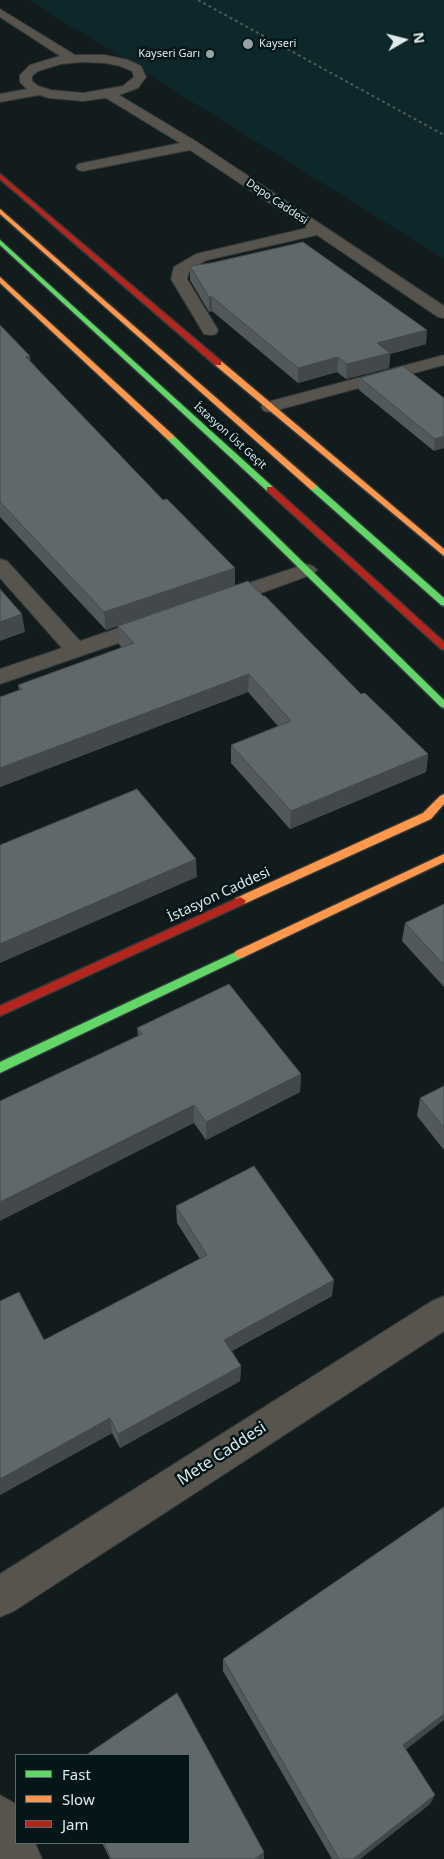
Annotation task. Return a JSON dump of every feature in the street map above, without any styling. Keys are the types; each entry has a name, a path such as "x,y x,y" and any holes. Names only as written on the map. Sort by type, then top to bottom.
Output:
{"main road":[{"path":"0,176 270,407 444,552"},
{"name":"İstasyon Üst Geçit","path":"0,211 444,603"},
{"name":"İstasyon Üst Geçit","path":"0,242 444,647"},
{"path":"0,279 171,438 444,705"},
{"path":"417,530 444,548"},
{"name":"İstasyon Caddesi","path":"0,1011 427,816 444,798"},
{"path":"0,1068 444,858"}],"street":[{"path":"0,12 71,58"},
{"path":"0,98 40,91 71,96 108,94 134,85 140,77 137,69 124,63 105,59 71,58 50,62 34,68 26,75 26,82"},
{"path":"0,88 26,82 40,91"},
{"name":"Depo Caddesi","path":"108,94 192,145 444,313"},
{"path":"82,168 192,145"},
{"path":"210,330 179,279 179,274 184,266 202,257 318,230"},
{"path":"270,407 444,360"},
{"path":"0,565 77,651"},
{"path":"0,678 306,570"},
{"name":"Mete Caddesi","path":"0,1597 444,1312"},
{"path":"0,1816 20,1859"}],"shaded area":[{"path":"29,0 444,0 444,259"}],"building":[{"path":"303,242 427,330 377,343 390,353 347,364 338,357 298,368 212,297 209,297 190,266"},
{"path":"0,325 30,356 26,357 163,500 167,499 235,568 104,612 0,502"},
{"path":"403,366 444,398 444,436 435,439 360,378"},
{"path":"248,581 361,694 365,693 428,754 291,811 231,745 291,721 249,674 0,768 0,697 22,689 18,685 134,643 118,626"},
{"path":"0,589 22,614 0,622"},
{"path":"137,789 196,859 0,944 0,845"},
{"path":"444,904 444,965 405,923"},
{"path":"229,984 301,1074 206,1122 194,1105 0,1202 0,1101 142,1034 137,1028"},
{"path":"444,1086 444,1128 420,1098"},
{"path":"254,1166 334,1280 224,1340 241,1366 118,1434 110,1418 0,1479 0,1301 19,1292 44,1340 207,1255 176,1206"},
{"path":"444,1507 444,1714 403,1745 435,1795 353,1859 339,1859 223,1659"},
{"path":"177,1693 264,1852 255,1859 111,1859 104,1844 190,1844 190,1754 87,1754"}],"railway":[{"path":"198,0 444,135"}],"traffic: fast":[{"path":"0,242 270,489"},
{"path":"170,437 444,705"},
{"path":"313,487 444,603"},
{"path":"0,1068 240,954"}],"traffic: slow":[{"path":"0,211 313,487"},
{"path":"0,279 170,437"},
{"path":"218,363 444,553"},
{"path":"240,901 427,816 444,798"},
{"path":"240,954 444,858"}],"traffic: jam":[{"path":"0,176 218,363"},
{"path":"270,489 444,647"},
{"path":"0,1011 240,901"}],"place":[{"name":"Kayseri","path":"248,44"},
{"name":"Kayseri Garı","path":"210,54"}]}
